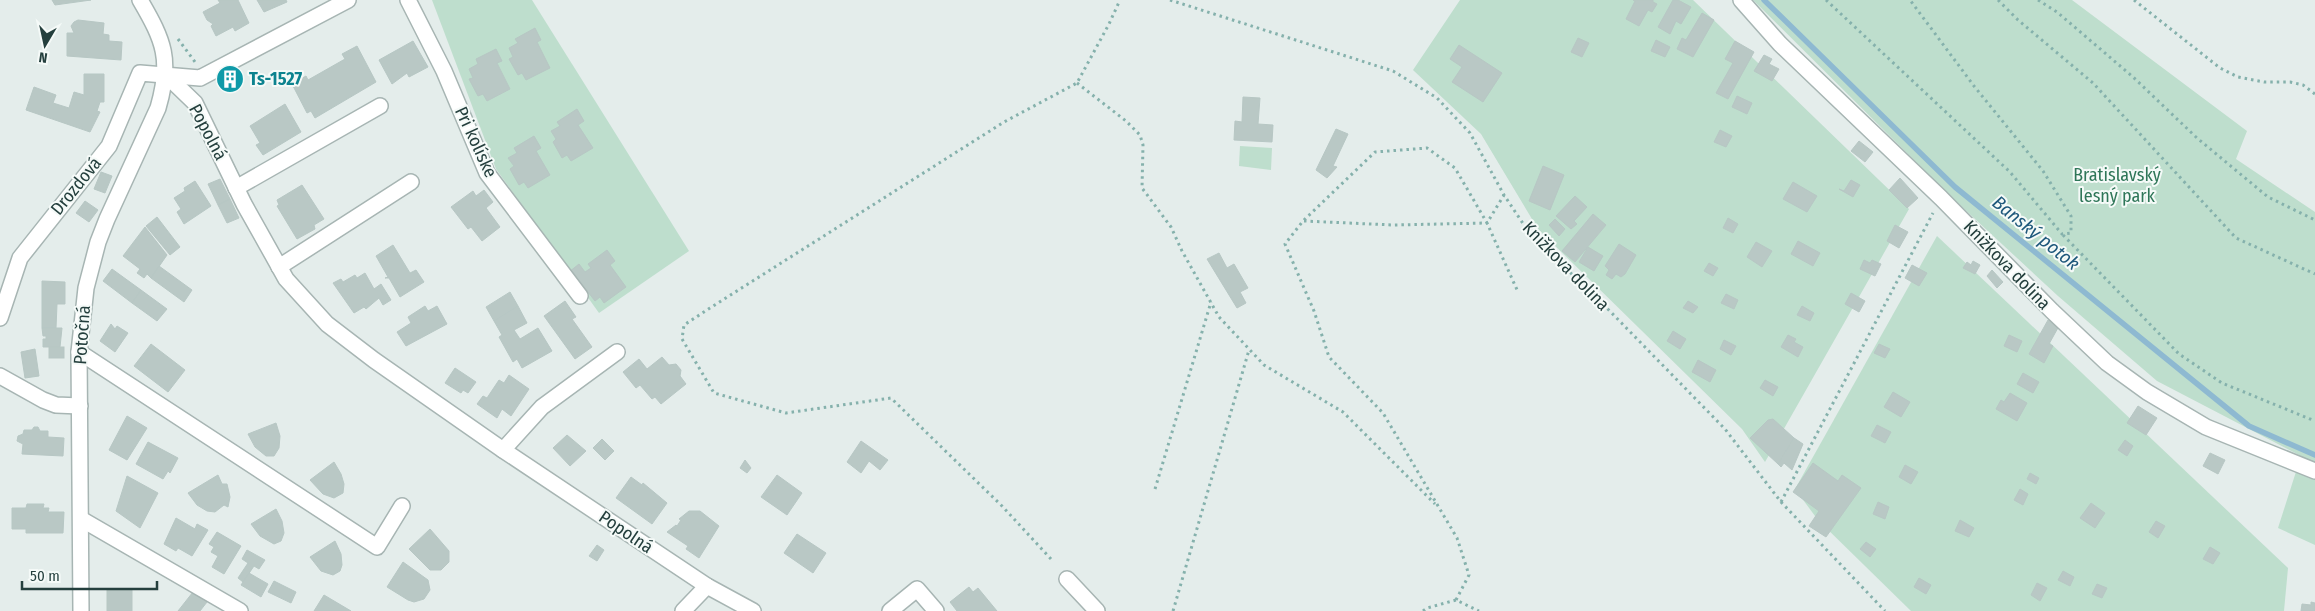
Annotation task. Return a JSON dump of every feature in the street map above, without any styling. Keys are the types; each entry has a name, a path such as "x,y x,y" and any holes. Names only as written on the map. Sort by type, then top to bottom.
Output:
{"street":[{"path":"140,0 163,44 165,74 200,78 339,2"},
{"name":"Pri kolíske","path":"408,0 444,72 487,173 580,296"},
{"name":"Knižkova dolina","path":"1740,0 1780,44 1941,198 2078,337 2140,388 2214,430 2315,471"},
{"name":"Drozdová","path":"0,318 20,258 108,146 140,73 165,74"},
{"name":"Popolná","path":"165,74 196,103 236,188 279,266 298,293 327,324 374,360 503,450 707,586 752,611"},
{"name":"Potočná","path":"81,611 79,352 86,288 98,242 158,108 164,89 165,74"},
{"path":"236,188 380,106"},
{"path":"279,266 411,182"},
{"path":"79,352 377,547 402,506"},
{"path":"503,450 542,407 617,352"},
{"path":"0,376 43,400 56,405 80,406"},
{"path":"81,519 240,611"},
{"path":"1067,579 1096,611"},
{"path":"683,611 707,586"},
{"path":"890,611 916,589 936,611"}],"path":[{"path":"1051,559 1002,506 892,398 786,413 714,393 682,339 684,325 710,308 1004,122 1077,83 1110,24 1120,0"},
{"name":"Knižkova dolina","path":"1170,0 1393,71 1437,98 1470,133 1504,195 1530,234 1601,302 1725,429 1781,502 1885,611"},
{"path":"1826,0 2010,172 2062,234 2180,354 2222,383 2315,422"},
{"path":"1910,0 1974,86 2043,171 2070,216 2071,233 2062,234"},
{"path":"1998,0 2018,20 2094,83 2236,238 2315,274"},
{"path":"2038,0 2058,12 2133,77 2197,138 2268,197 2315,220"},
{"path":"2134,0 2220,68 2238,77 2264,82 2290,82 2303,85 2315,94"},
{"path":"174,32 184,48 195,60 200,78"},
{"path":"1077,83 1126,120 1140,135 1143,145 1142,188 1171,227 1182,251 1219,317 1264,365 1343,412 1439,508"},
{"path":"1456,600 1469,575 1457,538 1383,413 1329,356 1314,311 1285,244 1304,221 1375,152 1427,148 1455,168 1487,223 1518,292"},
{"path":"1487,223 1504,195"},
{"path":"1781,502 1941,198"},
{"path":"1304,221 1394,224 1487,223"},
{"path":"1155,489 1211,302"},
{"path":"1173,611 1249,349"},
{"path":"1423,611 1427,608 1456,600 1479,611"}],"green space":[{"path":"432,0 532,0 689,251 599,313 496,169"},
{"path":"1460,0 1693,0 1909,209 1765,462 1742,429 1538,229 1481,134 1413,70"},
{"name":"Bratislavský lesný park","path":"1753,0 2072,0 2247,131 2236,159 2315,212 2315,545 2278,528 2301,456 2157,381 2058,296 1948,194"},
{"path":"1240,146 1272,148 1271,170 1239,166"},
{"path":"1937,236 2288,568 2284,611 1911,611 1818,520 1795,489"}],"building":[{"path":"52,0 91,0 55,5"},
{"path":"218,0 238,0 249,23 235,31 233,27 216,36 211,26 213,24 207,20 203,12 220,3"},
{"path":"257,0 286,0 287,2 264,12"},
{"path":"1633,0 1653,0 1657,4 1652,12 1648,10 1639,26 1626,19 1635,1"},
{"path":"1673,0 1678,0 1691,7 1681,24 1676,21 1670,34 1658,27"},
{"path":"1702,13 1714,20 1693,57 1677,49 1682,38 1686,40"},
{"path":"78,20 104,23 103,34 109,35 109,41 122,42 121,60 67,56 67,33 74,33 71,26"},
{"path":"535,28 541,40 537,42 550,68 526,80 522,73 518,75 509,59 513,57 509,48 518,43 515,39"},
{"path":"1578,38 1589,43 1582,57 1571,52"},
{"path":"1656,40 1670,47 1665,57 1651,51"},
{"path":"413,41 428,67 409,77 407,73 392,84 379,60"},
{"path":"1735,41 1754,52 1728,99 1716,93 1733,63 1725,59"},
{"path":"1459,45 1502,73 1483,102 1452,82 1462,67 1450,59"},
{"path":"357,46 376,82 315,118 311,111 307,113 292,84 306,76 308,80 345,59 342,54"},
{"path":"496,49 502,61 497,63 510,89 487,101 483,94 478,96 469,79 473,78 469,69 478,64 476,59"},
{"path":"1764,55 1772,59 1769,64 1779,69 1772,81 1754,71"},
{"path":"84,74 104,74 104,102 100,102 97,111 100,112 90,132 26,110 34,87 56,95 53,103 69,108 74,92 84,95"},
{"path":"1737,96 1752,103 1747,114 1732,107"},
{"path":"1243,97 1260,98 1258,124 1273,125 1272,142 1234,140 1235,121 1242,122"},
{"path":"285,104 301,132 263,155 256,145 260,143 250,126"},
{"path":"577,109 584,121 578,125 593,148 571,161 567,155 562,158 553,142 556,139 551,131 560,126 557,122"},
{"path":"1336,129 1348,134 1333,166 1337,167 1327,178 1316,170"},
{"path":"1720,130 1732,136 1726,147 1714,142"},
{"path":"534,136 541,148 536,151 550,175 528,188 524,182 519,185 510,169 514,166 508,158 517,153 514,148"},
{"path":"1859,141 1873,152 1865,162 1851,151"},
{"path":"1543,166 1564,175 1550,210 1529,201"},
{"path":"101,172 112,176 105,193 94,189"},
{"path":"1900,178 1918,198 1907,208 1889,190"},
{"path":"220,179 230,199 218,205 208,184"},
{"path":"1851,180 1860,185 1853,197 1839,189 1844,191"},
{"path":"195,181 211,206 184,224 177,212 181,209 174,198"},
{"path":"1793,182 1817,196 1807,212 1783,199"},
{"path":"302,185 324,219 314,225 315,229 297,239 277,206 279,205 277,200"},
{"path":"484,190 493,202 486,208 500,227 482,241 471,227 468,229 451,207 473,191 476,196"},
{"path":"1575,196 1587,207 1574,221 1577,224 1571,229 1556,216"},
{"path":"230,199 239,218 227,223 218,205"},
{"path":"85,201 98,210 89,222 76,213"},
{"path":"1593,214 1606,225 1575,262 1562,251"},
{"path":"157,217 180,247 170,255 146,226"},
{"path":"1728,218 1738,224 1733,233 1723,228"},
{"path":"1555,219 1565,229 1559,236 1549,225"},
{"path":"1895,225 1908,232 1899,248 1887,241"},
{"path":"145,227 167,255 151,278 147,274 144,278 137,273 140,269 123,256"},
{"path":"1798,241 1820,253 1813,266 1791,254"},
{"path":"1756,242 1772,251 1762,267 1747,257"},
{"path":"1619,244 1636,255 1625,274 1621,277 1616,274 1612,279 1606,275 1609,270 1605,266"},
{"path":"393,245 410,273 416,270 424,282 400,297 389,278 385,278 388,277 376,256"},
{"path":"1588,247 1603,256 1594,271 1579,262"},
{"path":"607,250 615,261 610,265 626,287 604,303 600,297 595,301 588,292 584,295 569,272 579,264 585,272 591,268 588,264"},
{"path":"1219,253 1227,268 1234,264 1248,288 1240,292 1246,303 1237,308 1207,259"},
{"path":"1864,260 1870,263 1872,260 1881,264 1875,276 1860,269"},
{"path":"1973,261 1980,265 1975,274 1963,268 1967,262 1971,265"},
{"path":"1709,263 1718,268 1713,276 1704,271"},
{"path":"1912,265 1927,273 1919,286 1905,278"},
{"path":"159,266 192,290 184,302 151,278"},
{"path":"112,269 141,290 132,303 103,281"},
{"path":"1992,270 2003,282 1997,288 1987,276"},
{"path":"365,273 374,289 381,284 391,300 383,305 379,298 366,309 364,307 354,313 333,283 341,279 343,282 355,275 357,278"},
{"path":"42,281 65,282 65,304 57,304 56,328 42,328"},
{"path":"141,290 167,309 157,321 132,303"},
{"path":"510,292 518,306 494,321 486,307"},
{"path":"1851,293 1865,301 1859,312 1845,304"},
{"path":"1726,294 1738,300 1734,309 1721,303"},
{"path":"565,301 576,317 572,319 592,347 575,359 544,316"},
{"path":"1688,301 1698,307 1693,313 1683,308"},
{"path":"425,306 428,311 437,306 447,324 406,346 397,332 411,323 408,317"},
{"path":"518,306 527,323 514,330 520,339 538,328 552,351 522,368 517,359 513,362 499,337 502,335 494,321"},
{"path":"1802,306 1814,313 1810,321 1797,315"},
{"path":"2048,320 2059,326 2049,344 2053,346 2044,363 2029,354"},
{"path":"111,324 115,329 117,326 128,333 115,352 100,341"},
{"path":"42,328 62,328 60,347 43,347 43,339 46,339 46,336 43,336"},
{"path":"1673,331 1686,339 1680,349 1667,341"},
{"path":"1788,335 1796,339 1794,342 1803,347 1798,357 1781,347"},
{"path":"2009,335 2022,341 2017,352 2004,346"},
{"path":"1724,340 1736,346 1731,355 1720,349"},
{"path":"151,344 185,370 168,392 134,366"},
{"path":"1879,344 1890,349 1885,358 1874,353"},
{"path":"49,347 64,347 64,358 49,358"},
{"path":"35,349 39,376 25,378 21,352"},
{"path":"662,357 669,365 676,364 681,370 680,376 686,384 661,404 655,397 652,399 640,385 636,388 623,372 639,359 647,369"},
{"path":"1698,360 1716,370 1710,382 1692,372"},
{"path":"455,368 476,382 468,393 463,390 461,393 445,383"},
{"path":"2023,373 2039,382 2033,393 2017,384"},
{"path":"509,375 529,389 511,416 502,409 497,418 477,404 483,396 487,398 499,380 504,383"},
{"path":"1765,380 1778,387 1773,396 1760,388"},
{"path":"1893,392 1910,402 1901,417 1884,407"},
{"path":"2010,393 2027,403 2017,421 1996,409 2001,400 2004,402"},
{"path":"2138,406 2157,418 2146,435 2127,423"},
{"path":"127,416 147,428 127,460 109,450"},
{"path":"1773,419 1794,438 1778,464 1750,438 1768,420"},
{"path":"276,423 280,436 279,448 274,456 266,456 255,447 248,434"},
{"path":"1877,425 1891,432 1885,443 1871,436"},
{"path":"34,427 38,427 40,431 48,431 48,437 64,438 63,456 22,454 23,444 17,441 18,436 23,434 24,430 32,430"},
{"path":"567,435 586,451 570,466 553,448"},
{"path":"1794,438 1803,444 1792,470 1784,463 1781,467 1778,464"},
{"path":"602,439 614,451 605,460 593,448"},
{"path":"2125,440 2133,446 2127,456 2118,450"},
{"path":"861,441 888,460 880,470 869,461 861,473 847,462"},
{"path":"148,442 178,458 170,473 168,471 163,479 136,464"},
{"path":"2210,453 2225,460 2218,474 2203,466"},
{"path":"745,460 751,468 747,473 740,468"},
{"path":"334,462 344,484 343,493 334,498 323,494 310,480"},
{"path":"1813,463 1838,481 1842,475 1861,488 1826,537 1809,526 1819,511 1793,492"},
{"path":"1905,465 1918,472 1911,484 1899,477"},
{"path":"2030,473 2039,478 2036,484 2027,479"},
{"path":"218,475 222,484 227,484 230,497 228,507 224,505 215,512 207,511 197,505 188,493"},
{"path":"777,475 802,493 787,515 761,497"},
{"path":"127,476 158,493 140,528 116,511"},
{"path":"631,477 642,485 643,483 667,503 652,524 616,498"},
{"path":"2020,489 2028,494 2023,505 2014,500"},
{"path":"1878,502 1889,507 1885,519 1873,514"},
{"path":"2091,503 2105,513 2095,528 2080,518"},
{"path":"27,504 44,504 43,508 49,508 48,512 64,512 63,533 26,533 26,529 12,529 12,508 26,508"},
{"path":"276,509 282,521 284,533 281,541 274,544 260,536 251,524"},
{"path":"689,511 700,511 719,526 699,558 686,549 688,546 667,532 677,526 681,520 679,519"},
{"path":"176,518 195,529 197,524 208,530 192,556 178,548 176,551 164,544"},
{"path":"1960,520 1974,528 1969,537 1955,531"},
{"path":"2156,521 2165,526 2158,538 2149,532"},
{"path":"430,529 449,551 449,562 441,570 430,570 409,549"},
{"path":"217,532 241,546 224,574 212,567 218,556 211,552 214,547 209,544"},
{"path":"797,534 826,553 813,573 784,553"},
{"path":"335,541 341,554 342,565 340,571 333,575 321,571 310,557"},
{"path":"1866,542 1876,549 1870,557 1860,549"},
{"path":"597,545 604,550 597,561 589,556"},
{"path":"2210,547 2220,553 2213,564 2203,559"},
{"path":"247,550 265,560 259,569 254,566 243,582 238,578 248,563 242,559"},
{"path":"403,562 428,580 430,590 424,599 414,602 387,587"},
{"path":"2063,571 2074,577 2070,586 2058,580"},
{"path":"249,573 268,584 261,597 241,585"},
{"path":"1919,578 1931,585 1926,594 1914,587"},
{"path":"274,581 296,592 291,603 268,592"},
{"path":"2037,583 2047,588 2040,601 2031,595"},
{"path":"2097,584 2107,588 2102,598 2092,594"},
{"path":"969,587 973,592 978,588 997,611 957,611 950,602"},
{"path":"107,590 132,590 132,611 107,611"},
{"path":"193,592 207,602 200,611 178,611"},
{"path":"324,595 351,611 314,611"},
{"path":"2311,602 2315,603 2315,611 2301,611 2302,604 2311,605"}],"waterway":[{"name":"Banský potok","path":"1764,0 1955,187 2249,426 2315,455"}],"place":[{"name":"Ts-1527","path":"230,79"}]}
